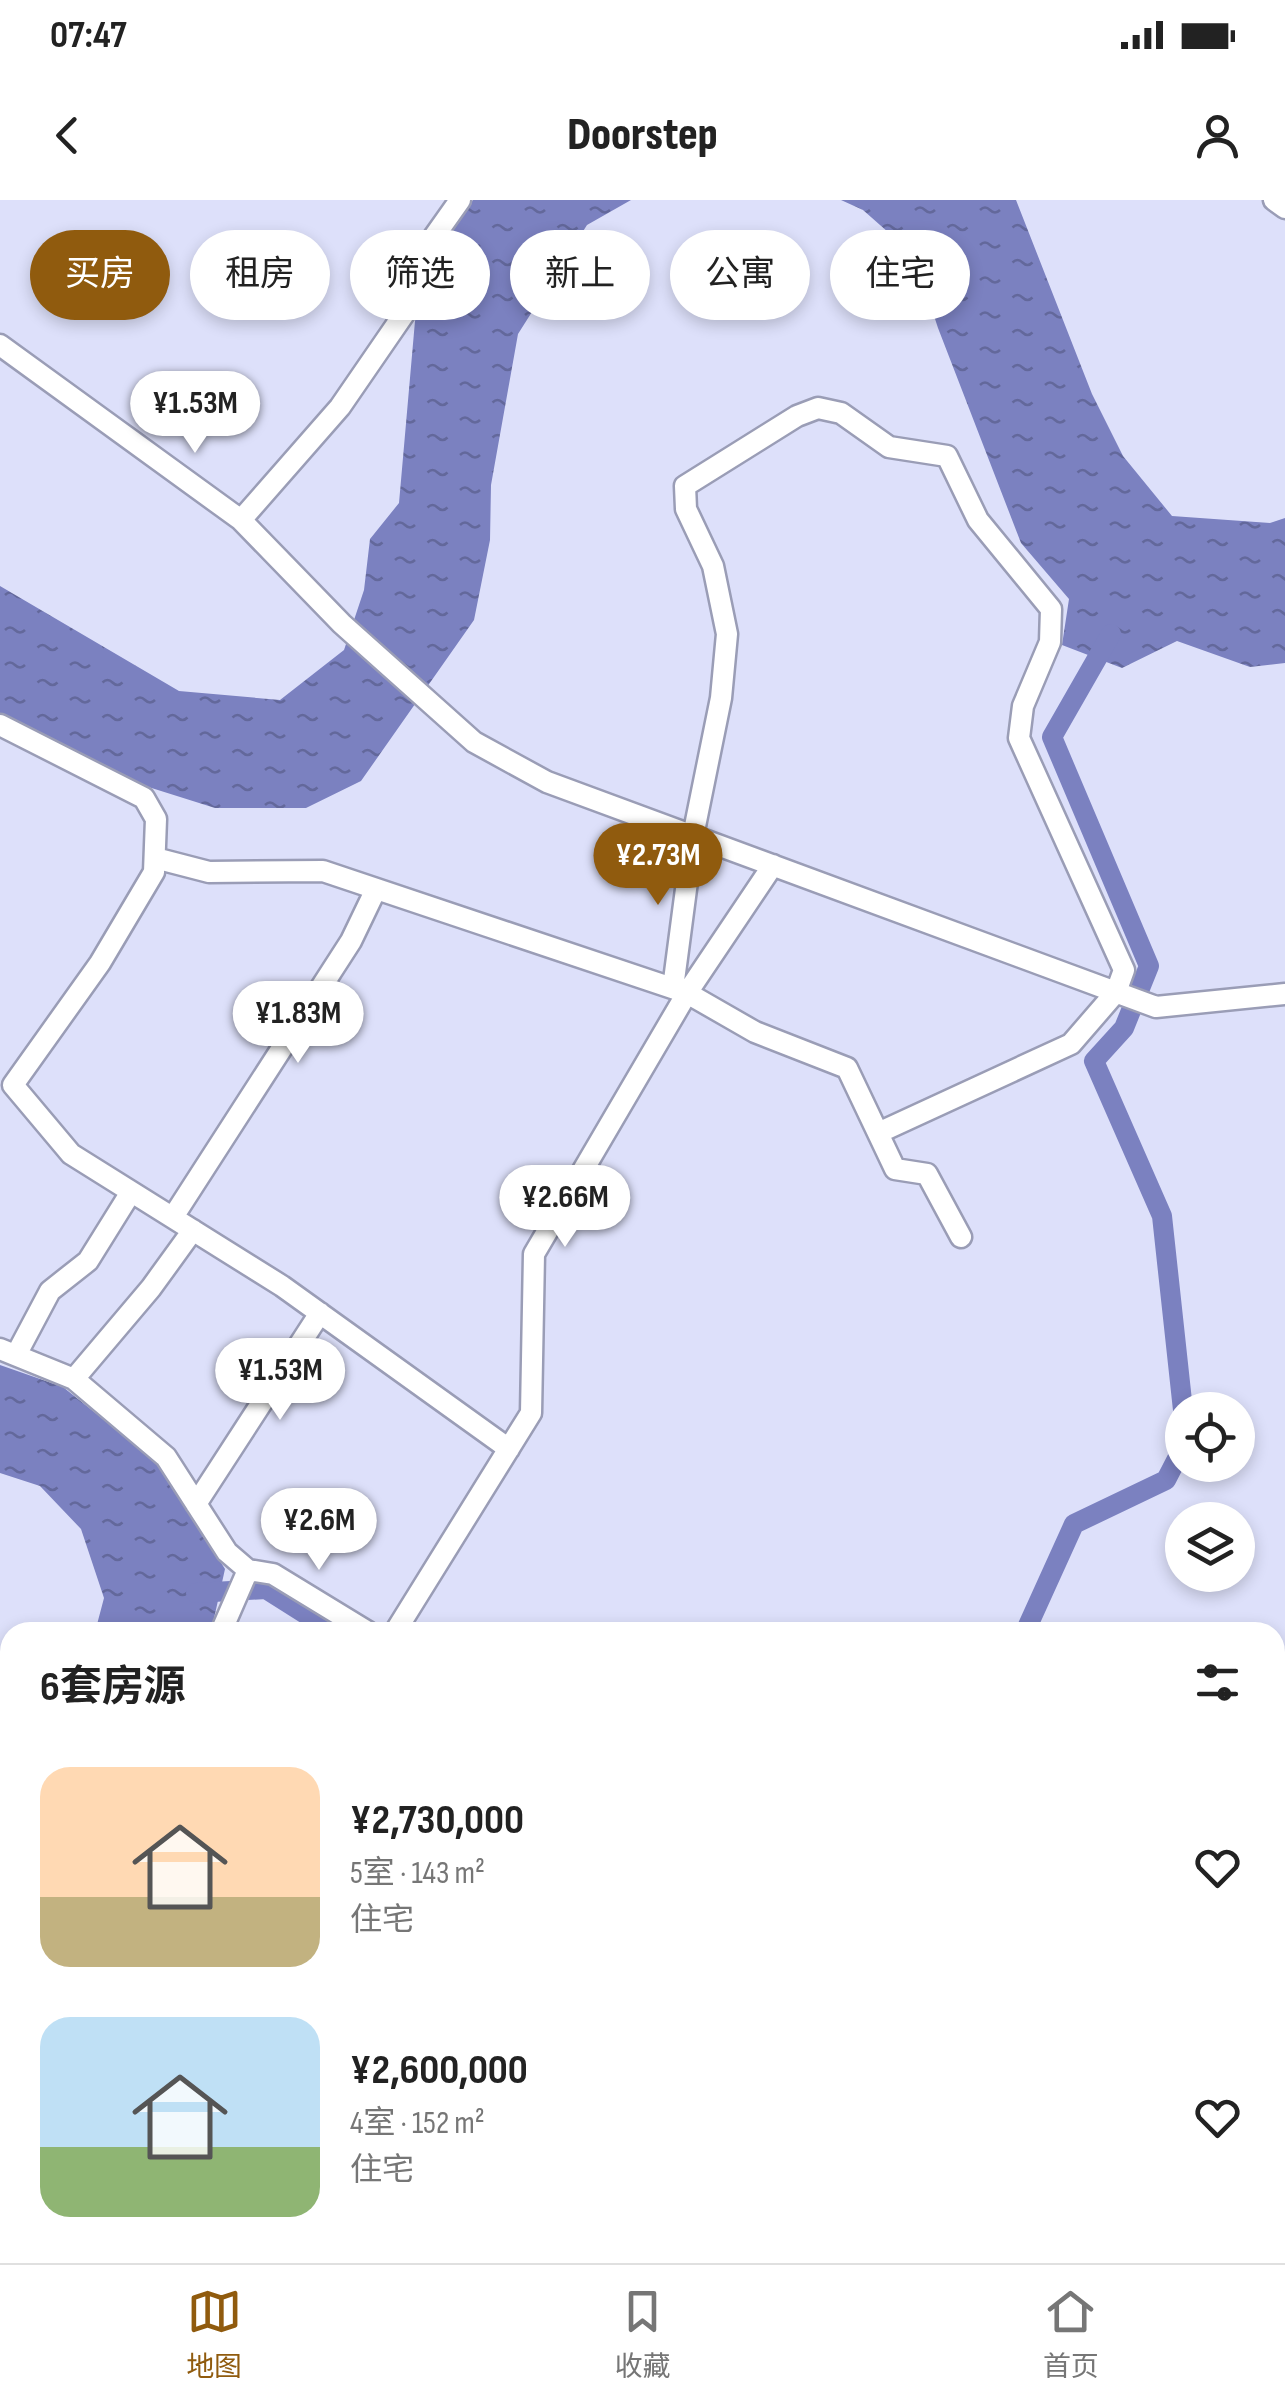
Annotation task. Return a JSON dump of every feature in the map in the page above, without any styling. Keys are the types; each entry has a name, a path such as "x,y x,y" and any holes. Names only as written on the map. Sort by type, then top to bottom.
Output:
{"street":[{"path":"241,520 340,407 406,311 431,240 460,200"},
{"path":"1274,200 1285,208"},
{"path":"0,345 241,520 342,624 474,742 547,782 1156,1007 1285,994"},
{"path":"680,990 693,836 720,698 727,634 714,566 686,508 685,486 797,416 818,408 841,414 889,447 947,456 978,520 1051,609 1050,642 1023,706 1019,738 1124,970 1116,992 1071,1044 878,1133"},
{"path":"0,725 144,798 156,819 154,872 100,963 7,1092 71,1154 320,1312 508,1448"},
{"path":"154,858 209,872 323,870 680,990 755,1032 847,1068 895,1169 927,1174 961,1238"},
{"path":"401,1622 531,1412 534,1254 680,990 773,866"},
{"path":"173,1218 352,941 376,889"},
{"path":"131,1192 88,1261 50,1292 8,1352 74,1380 166,1457 227,1552 248,1570 273,1574 352,1622"},
{"path":"74,1380 151,1288 193,1230"},
{"path":"196,1504 320,1312"},
{"path":"225,1622 248,1570"}],"water":[{"path":"473,200 631,200 584,230 510,230 510,320 527,320 518,334 491,485 490,540 474,620 361,781 306,808 215,808 142,785 0,720 0,586 179,691 280,700 344,650 364,590 370,539 399,503 415,320 490,320 490,230 452,230"},
{"path":"841,200 1016,200 1092,394 1123,456 1172,516 1270,523 1285,518 1285,663 1250,667 1177,641 1122,668 1062,645 1069,599 1021,543 935,320 970,320 970,230 886,230 863,210"},
{"path":"0,1365 63,1387 158,1463 225,1569 213,1622 98,1622 104,1598 81,1529 40,1486 0,1473"}],"waterway":[{"path":"1111,634 1052,737 1149,966 1124,1028 1094,1061 1162,1216 1181,1392"},
{"path":"1030,1622 1074,1524 1165,1480"},
{"path":"196,1593 266,1589 318,1622"}]}
